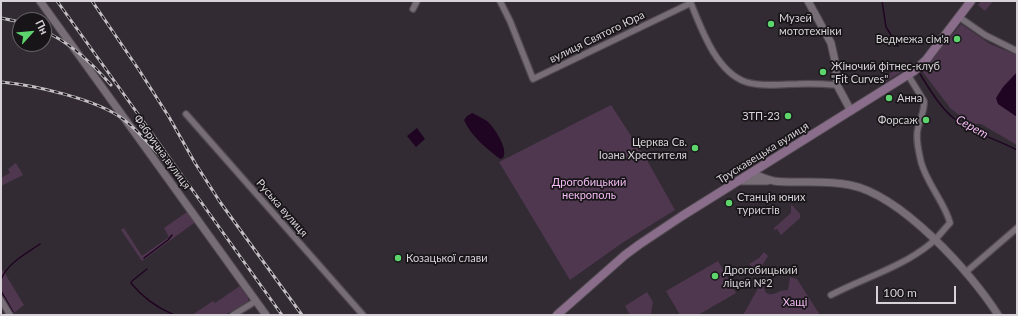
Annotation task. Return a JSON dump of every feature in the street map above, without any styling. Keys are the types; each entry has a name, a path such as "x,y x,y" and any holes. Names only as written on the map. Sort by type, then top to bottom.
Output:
{"main road":[{"name":"Трускавецька вулиця","path":"557,315 634,248 914,71 971,1"}],"street":[{"name":"Фабрична вулиця","path":"40,1 266,315"},
{"path":"413,9 418,1"},
{"name":"вулиця Святого Юра","path":"500,1 510,21 533,79 691,2 714,52 726,68 739,79 756,84 838,85"},
{"path":"808,1 831,43 838,85 851,111"},
{"path":"959,17 985,35 1017,51"},
{"path":"831,295 898,264 935,240 950,223 947,214 925,173 921,161 917,131 924,101 914,71"},
{"name":"Руська вулиця","path":"186,114 363,315"},
{"path":"760,167 771,180"},
{"path":"751,173 771,180"},
{"path":"738,181 771,180 829,182 851,185 879,196 897,208 935,240 983,292 998,315"},
{"path":"966,272 1017,228"},
{"path":"1,300 10,315"},
{"path":"233,315 256,301"}],"green space":[{"path":"981,1 993,1 985,11 978,5"},
{"path":"961,24 990,44 1017,55 1017,145 981,124 972,124 951,109 922,71"},
{"path":"907,63 909,67 882,84 879,80"},
{"name":"Дрогобицький некрополь","path":"611,105 648,162 675,210 622,243 570,280 499,162"},
{"path":"16,163 23,175 1,186 1,178 10,173 8,169"},
{"path":"791,204 800,214 800,218 781,235 777,229 774,230 774,228 791,213"},
{"path":"187,212 195,222 142,261 121,230 124,228 142,256 169,237 164,228"},
{"path":"764,252 768,256 757,274 749,264 759,258"},
{"path":"718,261 736,293 698,315 680,315 666,291"},
{"path":"1,267 24,305 14,313 1,294"},
{"name":"Хащі","path":"790,277 797,279 820,315 743,315 760,285 763,286 766,293 774,294 788,290"},
{"path":"240,286 248,298 248,301 225,315 192,315 213,301 215,303"},
{"path":"647,292 653,302 652,315 630,315 625,306"}],"shaded area":[{"path":"1017,72 1017,117 998,104 996,98 1003,87"},
{"path":"472,113 487,121 497,133 504,149 503,158 500,159 490,151 470,131 464,120"},
{"path":"417,128 425,139 416,147 407,136"}],"waterway":[{"name":"Серет","path":"882,1 886,27 898,46"},
{"name":"Серет","path":"920,74 941,105 956,120 978,133 1017,150"},
{"path":"144,258 168,240 172,235"},
{"path":"1,280 7,269 12,264 40,244"},
{"path":"147,269 131,283 151,302 174,315"},
{"path":"1,291 13,312"}],"railway":[{"path":"57,1 282,315"},
{"path":"92,1 169,117 195,163 220,202 302,315"},
{"path":"1,18 12,20"},
{"path":"52,35 63,41 80,54 111,85"},
{"path":"1,82 30,86 64,94 97,105 111,112 123,119 136,130 170,167"}],"place":[{"name":"Музей мототехніки","path":"771,24"},
{"name":"Ведмежа сім'я","path":"957,39"},
{"name":"Жіночий фітнес-клуб \"Fit Curves\"","path":"823,72"},
{"name":"Анна","path":"889,98"},
{"name":"ЗТП-23","path":"788,116"},
{"name":"Форсаж","path":"926,120"},
{"name":"Церква Св. Іоана Хрестителя","path":"695,148"},
{"name":"Станція юних туристів","path":"729,203"},
{"name":"Козацької слави","path":"398,258"},
{"name":"Дрогобицький ліцей №2","path":"715,276"}]}
